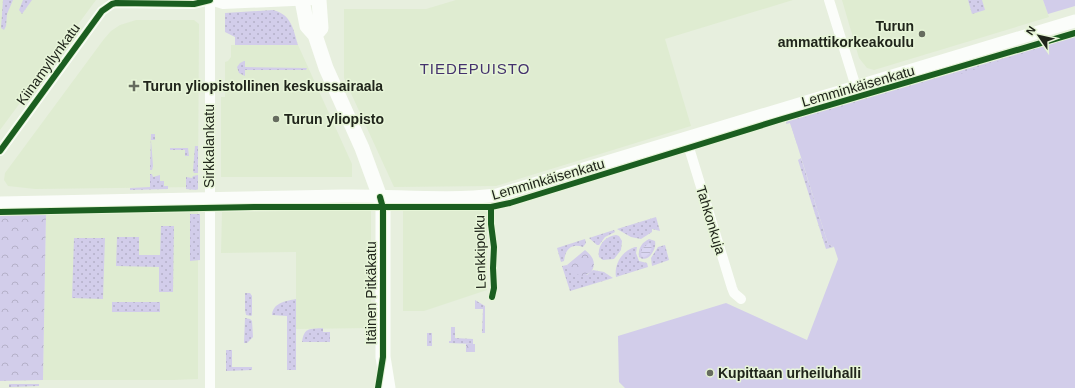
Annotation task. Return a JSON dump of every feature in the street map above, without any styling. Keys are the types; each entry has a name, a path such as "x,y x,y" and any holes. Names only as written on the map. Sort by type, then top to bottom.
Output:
{"main road":[{"name":"Itäinen Pitkäkatu","path":"302,0 307,26 315,35 326,68 362,148 380,197 382,208 383,357 378,388"},
{"path":"315,35 321,28 319,0"},
{"name":"Itäinen Pitkäkatu","path":"383,357 388,388"}],"street":[{"path":"210,0 223,4 315,0"},
{"name":"Kiinamyllynkatu","path":"0,151 102,11 116,3 194,4 210,0"},
{"name":"Sirkkalankatu","path":"210,0 210,388"},
{"path":"828,0 856,87"},
{"name":"Lemminkäisenkatu","path":"0,203 350,196 404,197 496,195 1075,21"},
{"name":"Tahkonkuja","path":"686,138 732,288 734,293 741,298"}],"shaded area":[{"path":"0,0 96,0 0,130"},
{"path":"456,0 793,0 665,39 691,126 496,186 394,187 344,78 344,9 426,9"},
{"name":"Turun ammattikorkeakoulu","path":"842,0 1043,0 1049,17 874,70 867,68 859,58"},
{"name":"Turun yliopistollinen keskussairaala","path":"136,20 194,20 199,24 198,187 35,189 8,186 4,180 5,173 104,39 111,31 120,25"},
{"name":"Turun yliopisto","path":"231,45 298,45 352,164 352,177 221,177 221,97 225,97 225,62 231,57"},
{"path":"371,210 371,328 296,329 296,252 221,253 222,212"},
{"path":"403,210 481,210 487,212 487,290 424,311 403,311"},
{"path":"198,212 198,379 43,380 46,214"},
{"path":"649,243 651,245 651,251 647,256 643,257 641,255 642,249"}],"green space":[{"path":"3,0 13,0 7,14 6,26 4,30 1,28"},
{"path":"23,0 32,0 22,14 19,10"},
{"path":"968,0 982,0 985,10 972,14"},
{"path":"1043,0 1075,0 1075,6 1048,14"},
{"path":"273,10 284,15 291,23 298,45 235,45 235,37 225,32 225,13"},
{"path":"1075,35 1075,96 797,144 790,123 786,124 787,121"},
{"path":"1075,37 1075,388 625,388 619,382 618,336 726,303 807,340 838,259 834,247 828,244 790,122 958,72 960,74"},
{"path":"244,61 245,67 307,68 306,70 245,70 245,76 239,73 237,67"},
{"path":"151,134 155,134 155,140 151,140 153,166 152,170 150,170"},
{"path":"195,146 198,146 198,173 194,173 193,171"},
{"path":"170,148 188,148 189,156 185,156 185,150 170,150"},
{"path":"801,158 828,244 834,247 826,249 798,160"},
{"path":"150,174 152,174 153,177 160,175 160,181 164,181 164,186 168,186 168,189 130,190 130,188 150,187"},
{"path":"198,175 198,189 186,189 186,177 192,178 193,176"},
{"path":"46,212 43,380 0,381 0,213"},
{"path":"190,214 200,214 200,260 190,261"},
{"path":"656,217 660,231 652,229 652,232 641,239 631,237 617,229"},
{"path":"161,226 174,226 173,292 159,292 159,267 116,266 117,237 139,237 139,255 160,255"},
{"path":"614,230 615,232 605,237 599,245 589,238"},
{"path":"616,235 619,236 622,241 621,250 614,259 603,260 599,257 599,249 601,245 608,237"},
{"path":"74,238 105,238 103,299 72,298"},
{"path":"585,239 586,243 583,247 575,246 569,248 564,261 561,262 557,248"},
{"path":"649,239 655,241 655,248 649,257 642,259 639,257 639,251 642,244"},
{"path":"665,245 669,260 652,266 651,258 658,247"},
{"path":"637,247 636,253 639,261 647,263 648,267 616,277 616,267 620,259 626,252"},
{"path":"585,250 592,257 594,266 591,272 584,276 574,273 567,265"},
{"path":"567,265 569,268 587,275 593,270 604,272 613,278 570,291 562,266"},
{"path":"245,293 250,293 252,296 251,316 246,315"},
{"path":"296,299 296,370 287,370 287,316 272,315 277,305 280,303"},
{"path":"475,300 485,306 485,333 482,333 483,309 475,309"},
{"path":"112,302 160,302 160,312 112,312"},
{"path":"245,318 252,321 253,337 247,343 244,343"},
{"path":"451,327 455,327 455,338 473,339 473,344 449,343 449,341 451,341"},
{"path":"323,328 323,332 330,332 330,342 302,342 306,331"},
{"path":"427,333 432,333 432,346 427,346"},
{"path":"466,344 475,344 475,352 466,352"},
{"path":"226,350 232,350 232,367 252,367 252,370 226,371"},
{"path":"9,384 39,384 39,386 9,387"}],"cycle path":[{"path":"0,151 102,11 116,3 194,4 210,0"},
{"name":"Lenkkipolku","path":"0,212 254,207 491,207 510,203 782,119 1075,33"},
{"path":"378,388 383,357 383,208 380,197"},
{"name":"Lenkkipolku","path":"491,207 491,224 494,247 494,288 492,297"}],"place":[{"name":"Turun ammattikorkeakoulu","path":"922,34"},
{"name":"Turun yliopistollinen keskussairaala","path":"134,86"},
{"name":"Turun yliopisto","path":"276,119"},
{"name":"Kupittaan urheiluhalli","path":"710,373"}],"district":[{"name":"TIEDEPUISTO","path":"475,69"}]}
